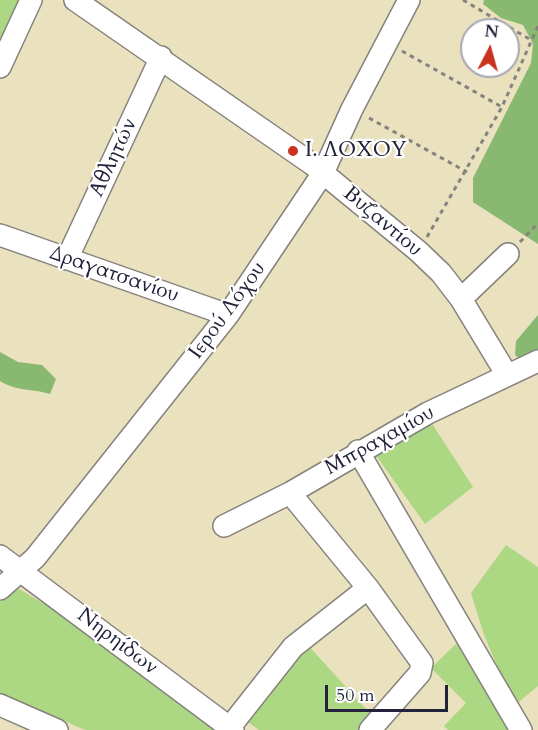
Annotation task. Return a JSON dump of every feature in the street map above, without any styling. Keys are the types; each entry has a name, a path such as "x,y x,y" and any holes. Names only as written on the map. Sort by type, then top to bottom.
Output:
{"street":[{"path":"0,67 32,0"},
{"name":"Βυζαντίου","path":"75,0 161,57 323,173 418,251 441,273 461,299 507,375"},
{"name":"Ιερού Λόχου","path":"0,589 23,571 228,315 323,173 352,109 409,0"},
{"name":"Αθλητών","path":"67,259 161,57"},
{"name":"Δραγατσανίου","path":"0,235 228,315"},
{"path":"461,299 508,254"},
{"name":"Μπραχαμίου","path":"224,526 290,493 358,451 428,413 538,361"},
{"path":"358,451 521,730"},
{"path":"290,493 368,588 423,667 370,730"},
{"name":"Νηρηίδων","path":"0,555 231,729"},
{"path":"231,729 294,647 368,588"},
{"path":"0,705 57,730"}],"path":[{"path":"463,0 531,40"},
{"path":"418,251 467,172 502,107 538,26"},
{"path":"388,43 502,107"},
{"path":"352,109 467,172"},
{"path":"508,254 538,223"}],"green space":[{"path":"0,0 28,0 0,51"},
{"path":"484,0 538,0 538,244 473,202 473,178 531,63 533,44 523,25 520,24 520,18 501,18 483,4"},
{"path":"538,315 538,355 524,362 515,355 516,341"},
{"path":"0,352 18,362 42,365 56,379 50,394 13,387 0,381"},
{"path":"429,419 473,487 425,524 372,450"},
{"path":"506,545 538,567 538,686 514,706 484,635 471,593"},
{"path":"19,589 68,618 219,730 85,730 0,693 0,602"},
{"path":"462,638 512,730 448,730 444,726 466,703 431,668"},
{"path":"306,643 375,719 366,730 259,730 245,720"}],"place":[{"name":"Ι. ΛΟΧΟΥ","path":"293,151"}]}
